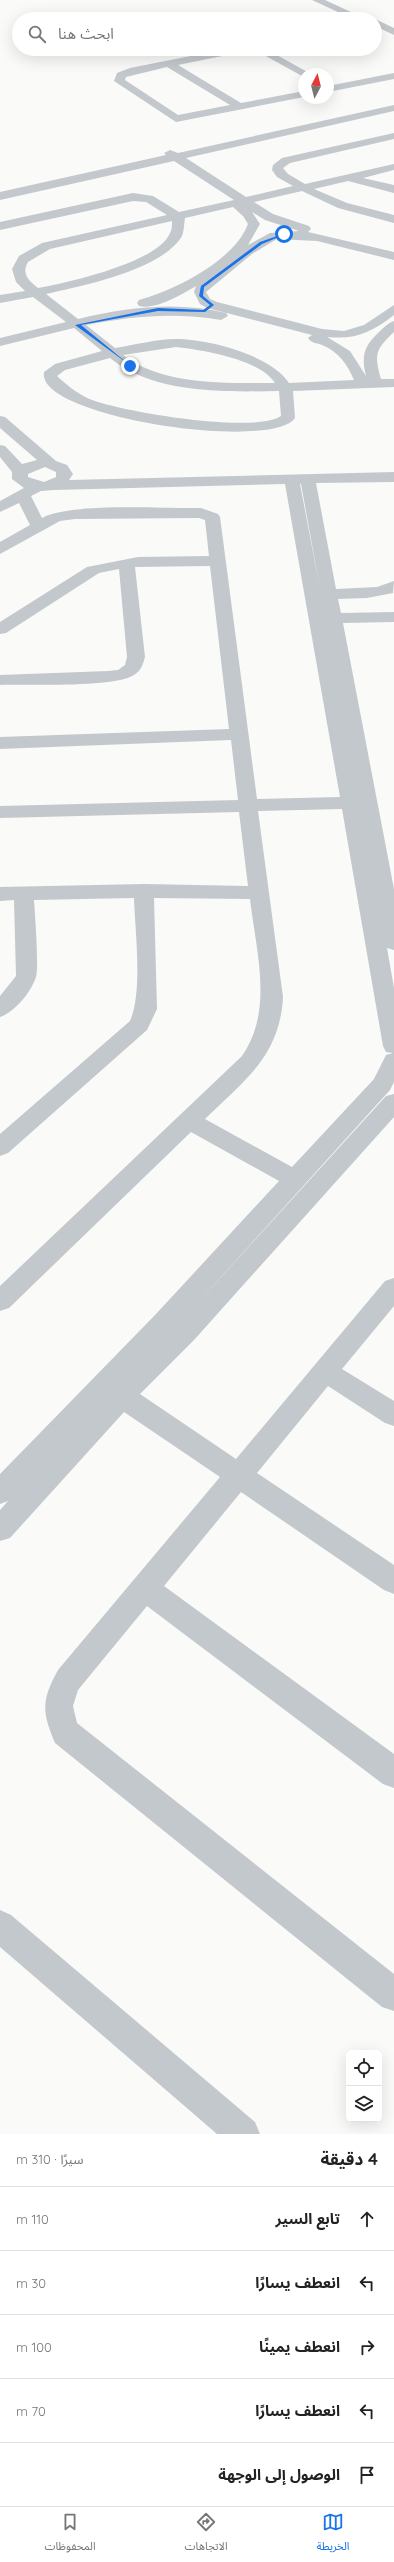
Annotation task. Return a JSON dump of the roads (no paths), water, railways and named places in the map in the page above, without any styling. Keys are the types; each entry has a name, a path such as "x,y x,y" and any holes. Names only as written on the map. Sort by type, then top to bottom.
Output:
{"street":[{"path":"317,0 345,12"},
{"path":"327,0 354,12"},
{"path":"382,26 394,32"},
{"path":"382,30 394,36"},
{"path":"205,56 127,72 121,75 119,81 176,118 298,95"},
{"path":"271,56 298,70"},
{"path":"168,63 240,107"},
{"path":"334,87 394,76"},
{"path":"0,196 394,103"},
{"path":"0,190 394,108"},
{"path":"391,138 280,163 277,170 302,187 334,204 394,219"},
{"path":"173,155 240,202 298,231 394,256"},
{"path":"394,167 302,187 179,217 62,242 33,252 21,262 18,274 22,282 130,366 156,377 190,383 285,386 394,383"},
{"path":"348,177 394,190"},
{"path":"0,226 133,197 149,199 179,217"},
{"path":"0,342 166,297 184,288 247,241 253,230 252,219 240,202"},
{"path":"0,299 103,276 148,257 174,240 179,232 179,217"},
{"path":"208,308 201,296 202,287 267,239 298,231 394,249"},
{"path":"0,335 158,309 208,308 320,336 355,334 376,324 394,309"},
{"path":"376,324 392,327"},
{"path":"368,384 370,350 378,338 392,327"},
{"path":"320,336 350,358 368,384"},
{"path":"161,344 191,344 263,365 277,375 285,386 288,418 283,422 265,425 205,426 152,421 105,409 65,391 50,377 51,372 56,368 115,354 161,344"},
{"path":"0,420 65,474 61,480 45,485"},
{"path":"0,449 11,459 38,525"},
{"path":"0,507 32,465 57,467 394,464"},
{"path":"6,486 20,482 45,485 394,477"},
{"path":"300,480 321,594 350,804 387,967 394,1046"},
{"path":"0,549 38,525 56,517 75,514 206,514 212,517 237,734 272,997 271,1018 264,1041 250,1062 0,1301"},
{"path":"1,627 93,570 127,563 217,561"},
{"path":"0,680 102,677 117,676 130,672 136,664 136,657 127,563"},
{"path":"321,594 382,592 394,586"},
{"path":"321,594 335,623 394,943"},
{"path":"335,623 394,617"},
{"path":"335,623 394,627"},
{"path":"0,744 237,734"},
{"path":"0,812 247,805 350,804"},
{"path":"0,894 144,891 259,893"},
{"path":"0,1147 139,1025 146,1009 147,994 144,891"},
{"path":"0,1010 16,993 26,976 24,894"},
{"path":"3,1484 175,1327 357,1127 394,1061"},
{"path":"0,1529 122,1396 175,1327 294,1179 357,1127 394,1102"},
{"path":"188,1121 294,1179"},
{"path":"394,1288 68,1680 59,1697 58,1716 66,1733 394,1995"},
{"path":"325,1371 394,1415"},
{"path":"122,1396 394,1580"},
{"path":"144,1588 394,1773"},
{"path":"0,1926 243,2134"}]}
